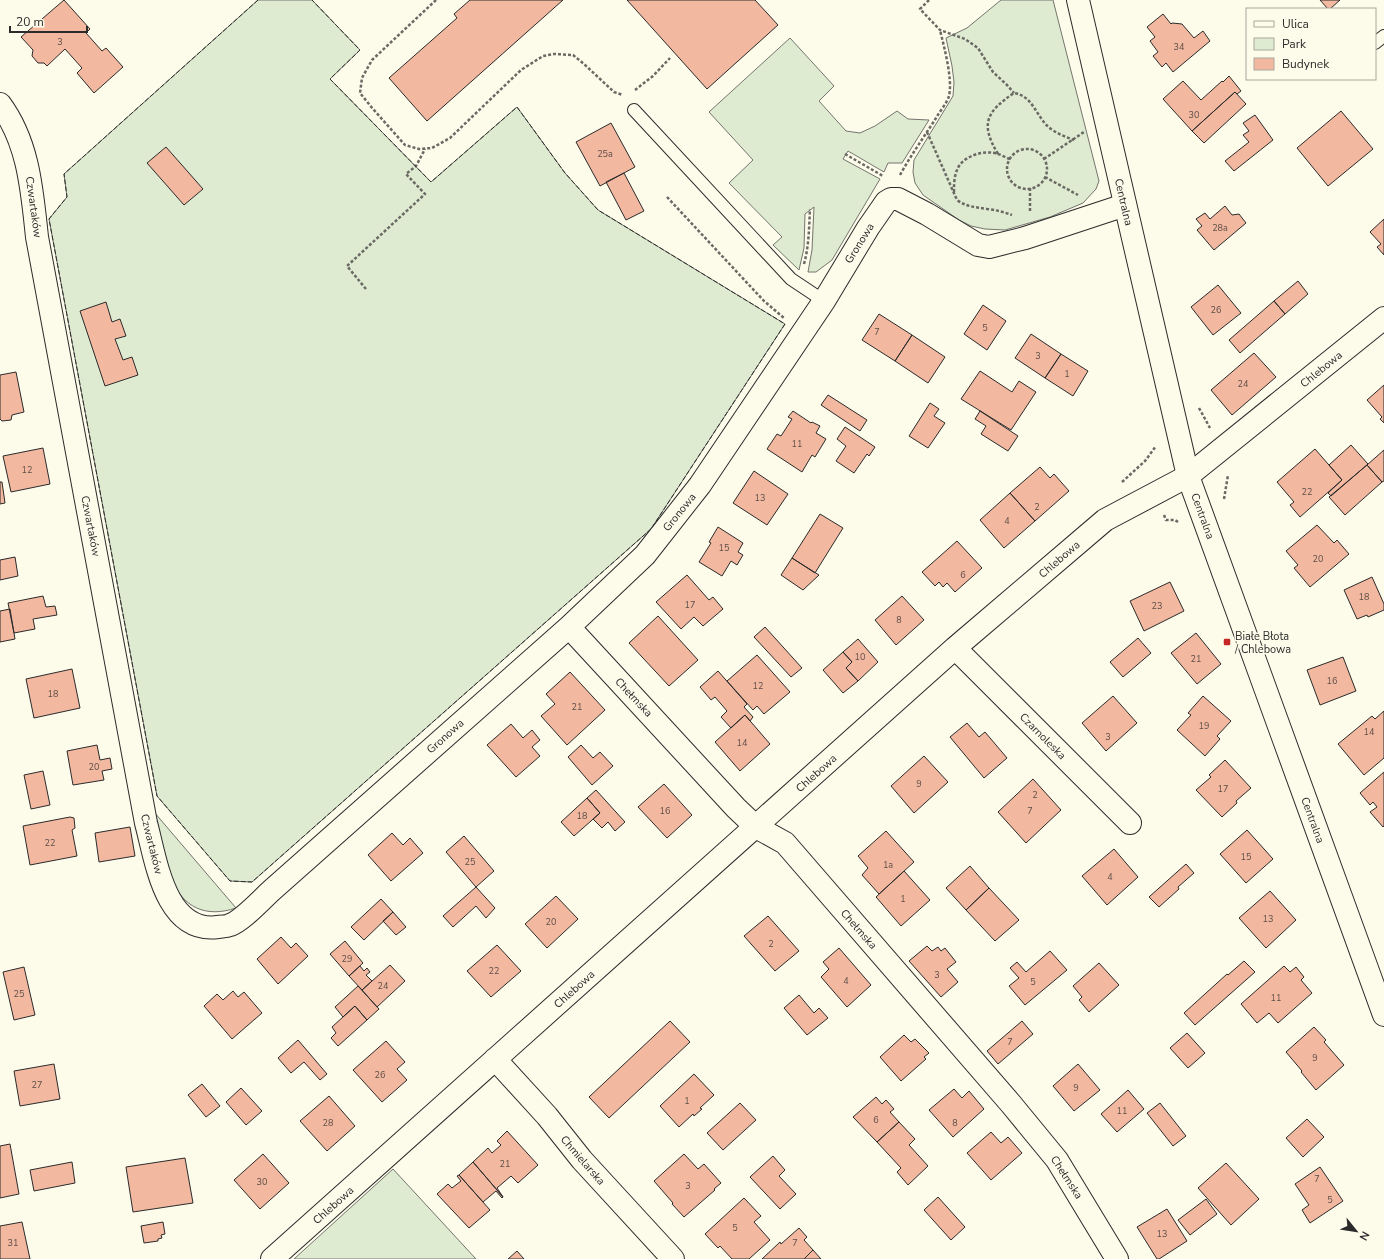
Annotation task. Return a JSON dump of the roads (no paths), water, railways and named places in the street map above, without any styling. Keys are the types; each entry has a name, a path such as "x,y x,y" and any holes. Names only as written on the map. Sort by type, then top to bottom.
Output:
{"street":[{"name":"Centralna","path":"1078,0 1188,476 1384,1015"},
{"name":"Czwartaków","path":"0,104 20,140 28,168 37,237 146,823 163,888 177,912 193,924 209,928"},
{"name":"Gronowa","path":"209,928 230,925 247,914 569,627 645,555 700,485 824,301 868,228 886,202 891,199 898,199 927,214 978,246 990,247 1025,238 1125,205"},
{"name":"Chlebowa","path":"272,1259 955,648 1105,520 1188,476 1384,318"},
{"name":"Chełmska","path":"569,627 736,808 756,827 785,843 1015,1109 1057,1160 1117,1259"},
{"name":"Czarnoleska","path":"955,648 1130,823"},
{"name":"Chmielarska","path":"495,1059 547,1116 582,1160 673,1259"}],"lane":[{"path":"1376,42 1384,36"},
{"path":"634,110 791,279 824,301"}],"place":[{"name":"Białe Błota / Chlebowa","path":"1227,642"}]}
